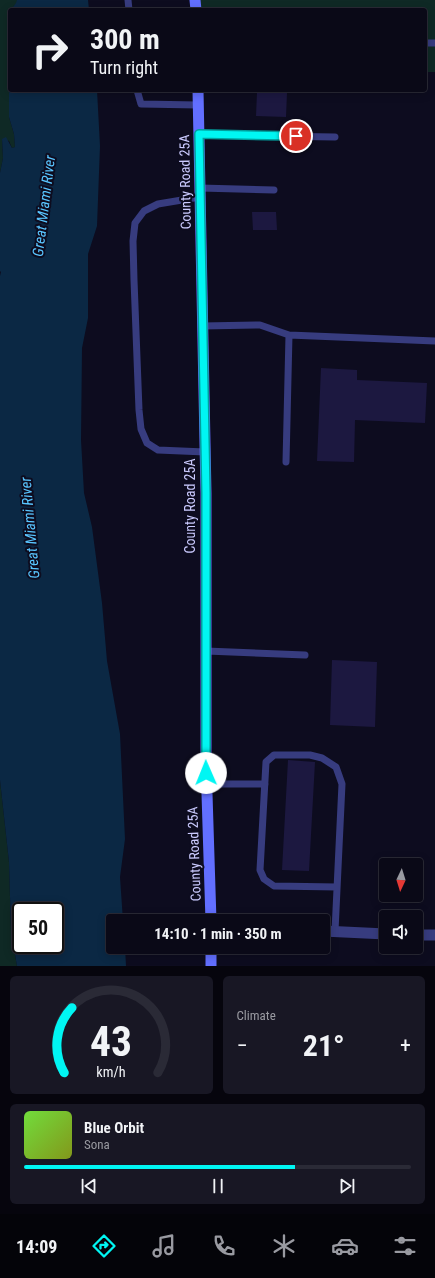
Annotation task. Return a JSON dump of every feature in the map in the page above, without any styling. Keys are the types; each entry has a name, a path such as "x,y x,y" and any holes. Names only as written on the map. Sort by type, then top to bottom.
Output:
{"main road":[{"name":"County Road 25A","path":"198,92 205,452 207,784 211,914"},
{"path":"211,954 211,966"}],"street":[{"path":"330,931 379,934"},
{"path":"423,935 435,935"}],"lane":[{"path":"138,92 141,104 198,105"},
{"path":"199,134 336,137"},
{"path":"205,452 158,450 147,443 141,429 134,280 134,241 136,223 144,211 158,204 200,193 274,190"},
{"path":"202,326 260,325 289,336 435,341"},
{"path":"286,462 289,336"},
{"path":"206,651 304,655"},
{"path":"335,931 342,784 336,767 322,758 310,755 274,755 266,762 260,870 264,879 274,886 337,887"},
{"path":"207,784 265,784"}],"green space":[{"path":"0,0 17,0 17,3 13,8 8,8 9,117 14,134 15,147 12,148 9,141 2,139 3,158 0,173"},
{"path":"195,0 435,0 435,72 427,72 427,8 196,8"},
{"path":"0,780 9,862 12,954 15,954 17,966 0,966"}],"water":[{"path":"17,0 88,0 89,8 12,8"},
{"name":"Great Miami River","path":"9,92 97,92 100,146 97,226 88,254 88,318 82,348 81,440 84,493 92,527 102,603 107,661 120,734 125,839 120,877 123,914 106,914 106,954 125,954 126,966 17,966 15,954 64,954 64,902 12,902 12,937 11,931 9,862 0,780 0,173 3,158 2,139 6,137 12,148 15,147 14,134 9,117"}],"building":[{"path":"257,92 287,93 286,117 256,116"},
{"path":"252,212 276,212 277,230 253,230"},
{"path":"321,368 357,370 357,380 427,383 425,423 355,420 354,462 317,461"},
{"path":"332,660 377,662 375,727 330,725"},
{"path":"288,760 315,762 309,871 282,870"}],"route":[{"path":"206,773 206,493 199,134 296,136"}]}
